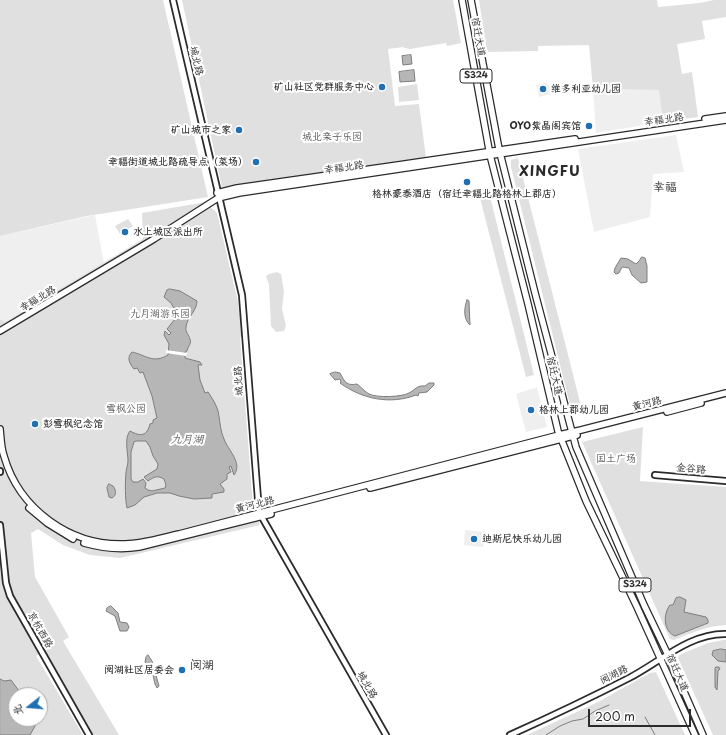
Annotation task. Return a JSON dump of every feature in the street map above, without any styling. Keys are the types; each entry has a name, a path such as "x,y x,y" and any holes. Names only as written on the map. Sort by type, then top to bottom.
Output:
{"main road":[{"name":"宿迁大道","path":"462,0 490,153 560,437 586,501 661,659 695,735"},
{"name":"宿迁大道","path":"471,0 500,151 572,434 638,592 668,655 703,735"},
{"name":"幸福北路","path":"0,332 154,240 218,196 726,116"},
{"name":"幸福北路","path":"500,151 726,120"},
{"name":"黄河路","path":"572,434 726,393"},
{"name":"黄河路","path":"572,434 726,397"},
{"name":"黄河北路","path":"0,429 2,451 5,462 13,480 31,505 42,515 67,532 82,539 108,544 137,543 259,514 572,434"},
{"name":"黄河北路","path":"0,456 10,483 24,503 62,534 93,546 118,548 139,547 259,514"}],"street":[{"name":"城北路","path":"173,0 242,297 259,514 386,735"},
{"name":"金谷路","path":"655,475 726,481"},
{"name":"京杭西路","path":"0,525 6,583 10,596 89,735"},
{"name":"阅湖路","path":"510,735 631,677 679,648 706,636 726,634"}],"shaded area":[{"name":"维多利亚幼儿园","path":"546,83 549,86 550,94 539,97 536,85"},
{"path":"593,89 659,90 663,122 596,133"},
{"path":"676,135 684,172 653,174 650,217 594,232 578,149"},
{"path":"95,215 104,264 5,322 2,321 0,319 0,236"},
{"name":"格林上郡幼儿园","path":"537,387 547,427 526,432 516,394"},
{"name":"迪斯尼快乐幼儿园","path":"465,530 485,532 483,547 464,545"}],"green space":[{"path":"0,0 163,0 208,197 87,216 0,236"},
{"name":"城北亲子乐园","path":"182,0 453,0 461,43 447,46 446,43 410,49 404,47 388,49 395,106 419,104 426,158 222,188"},
{"path":"479,0 657,0 659,7 714,0 726,0 726,17 702,21 705,39 677,44 682,74 692,72 698,117 663,122 659,90 593,89 589,45 538,46 538,51 487,52"},
{"path":"417,84 419,100 399,102 398,87"},
{"path":"518,158 581,406 571,409 511,167 511,160"},
{"path":"489,192 534,375 526,377 479,194"},
{"name":"雪枫公园","path":"206,202 217,213 240,314 242,336 240,337 253,507 260,525 120,558 90,555 63,545 38,529 31,533 35,577 69,637 63,641 119,735 93,735 44,651 36,656 83,735 0,735 0,319 5,322 143,239 142,213"},
{"path":"128,219 133,226 120,234 115,226"},
{"path":"277,272 281,274 284,291 282,309 286,326 284,331 276,332 271,326 269,285 266,276"},
{"name":"国土广场","path":"643,427 640,481 726,487 726,625 706,628 674,640 670,639 582,442"},
{"path":"726,640 726,735 713,735 678,658 679,655 708,643"},
{"path":"656,672 685,735 527,735 598,702 650,673"}],"water":[{"path":"411,55 412,64 403,65 402,56"},
{"path":"414,70 415,81 400,82 399,72"},
{"path":"642,257 645,258 647,266 647,282 641,283 632,275 629,268 622,267 619,273 616,274 614,272 621,258 628,259 636,264"},
{"name":"九月湖","path":"170,289 180,291 197,301 197,305 188,320 186,327 191,342 187,351 185,352 185,358 200,362 202,365 198,365 200,380 205,393 208,392 214,401 219,414 223,436 236,461 237,466 234,475 231,466 229,467 231,472 227,474 227,479 220,484 224,489 224,492 212,494 212,498 194,499 170,493 157,493 144,497 135,505 127,508 125,486 128,461 128,434 130,431 140,435 145,433 150,424 153,423 153,420 157,418 152,396 143,372 140,373 137,368 134,369 130,363 129,356 132,352 154,359 163,358 168,355 169,344 164,335 165,331 169,335 171,333 167,329 177,314 171,303 164,297 167,290","holes":["146,441 158,464 157,469 144,477 148,481 156,477 164,479 166,485 165,488 152,491 148,490 145,488 146,483 143,479 138,482 133,482 131,479 131,452 134,442"]},
{"path":"467,300 469,301 470,325 466,320 465,313"},
{"path":"335,372 340,373 348,384 357,384 369,394 378,396 401,395 409,393 418,387 425,386 429,383 434,383 434,385 427,392 419,393 418,396 416,395 396,400 376,399 349,389 340,383 340,379 335,380 330,374"},
{"path":"109,484 113,486 115,491 115,495 112,498 109,497 107,488"},
{"path":"680,597 686,600 684,612 706,617 708,623 675,636 668,630 665,617 670,605 673,605 676,598"},
{"path":"111,606 118,613 120,622 127,623 129,627 127,631 120,631 115,616 106,611 107,608"},
{"path":"721,649 726,650 726,662 718,661 712,655 713,651"},
{"path":"148,655 152,661 159,686 157,688 152,671 145,662"},
{"path":"716,667 719,667 720,669 718,671 717,690 715,687"},
{"path":"0,679 4,681 11,680 16,687 8,687 8,727 34,727 30,735 0,735"}],"pier":[{"path":"166,350 187,353 186,356 166,353"}],"waterway":[{"path":"546,735 560,726 572,721 583,719 595,711 609,705"},
{"path":"645,717 655,735"}],"place":[{"name":"矿山社区党群服务中心","path":"382,87"},
{"name":"维多利亚幼儿园","path":"543,89"},
{"name":"OYO紫晶阁宾馆","path":"589,126"},
{"name":"矿山城市之家","path":"239,130"},
{"name":"幸福街道城北路疏导点（菜场）","path":"256,162"},
{"name":"格林豪泰酒店（宿迁幸福北路格林上郡店）","path":"467,182"},
{"name":"水上城区派出所","path":"125,232"},
{"name":"格林上郡幼儿园","path":"531,410"},
{"name":"彭雪枫纪念馆","path":"35,424"},
{"name":"迪斯尼快乐幼儿园","path":"474,539"},
{"name":"阅湖社区居委会","path":"182,670"}],"district":[{"name":"XINGFU","path":"550,172"},
{"name":"幸福","path":"665,188"},
{"name":"阅湖","path":"202,666"}],"park label":[{"name":"九月湖游乐园","path":"160,314"}]}
